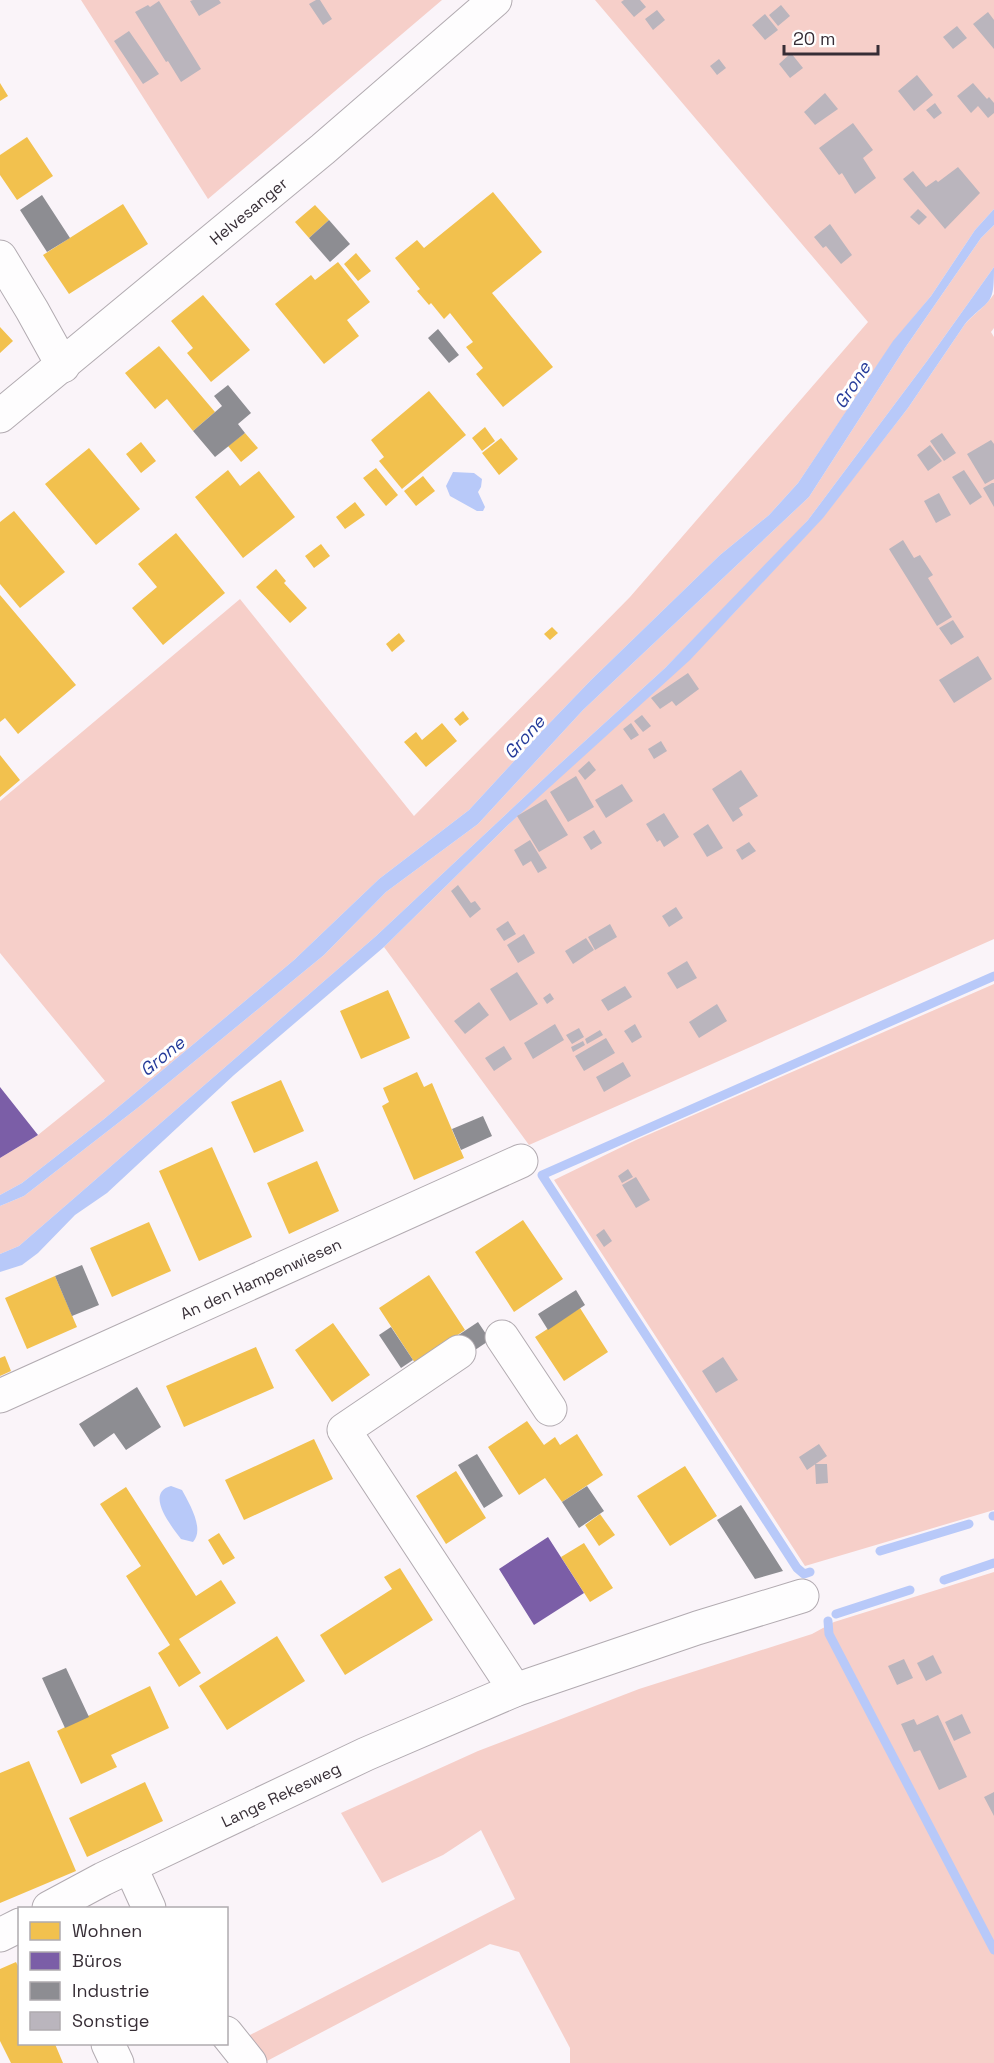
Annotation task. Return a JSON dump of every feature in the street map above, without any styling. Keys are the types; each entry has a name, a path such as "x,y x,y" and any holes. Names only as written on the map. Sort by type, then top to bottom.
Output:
{"street":[{"name":"Helvesanger","path":"0,416 323,148 495,0"},
{"path":"0,256 63,366"},
{"name":"An den Hampenwiesen","path":"0,1396 521,1161"},
{"path":"502,1337 550,1409"},
{"path":"459,1352 344,1430 515,1690"},
{"name":"Lange Rekesweg","path":"54,1907 130,1866 366,1754 515,1690 697,1628 802,1596"},
{"path":"130,1866 149,1907"},
{"path":"0,1935 18,1926"},
{"path":"228,2036 250,2063"},
{"path":"109,2045 117,2063"}],"shaded area":[{"path":"81,0 442,0 208,199"},
{"path":"595,0 994,0 994,209 975,230 931,296 893,342 798,483 769,515 720,555 591,680 469,810 379,879 294,960 104,1119 22,1183 0,1195 0,1158 38,1135 105,1081 0,953 0,801 240,599 414,816 630,597 868,322"},
{"path":"994,225 994,267 808,520 777,554 665,668 376,936 19,1246 0,1254 0,1206 24,1196 140,1106 324,955 386,892 478,824 583,710 809,497 905,348 981,238"},
{"path":"994,294 994,328 991,332 994,337 994,939 529,1145 384,947 508,825 730,617 823,517 908,408 965,324"},
{"path":"994,984 994,1510 805,1566 554,1180 636,1140"},
{"path":"994,1572 994,2063 570,2063 570,2048 519,1952 490,1944 265,2062 248,2036 515,1899 481,1830 443,1855 382,1883 341,1813 478,1751 639,1689 812,1634 834,1622"}],"water":[{"path":"994,209 994,225 981,238 905,348 809,497 583,710 478,824 386,892 324,955 140,1106 24,1196 0,1206 0,1195 22,1183 104,1119 294,960 379,879 469,810 591,680 720,555 769,515 798,483 893,341 931,296 975,230"},
{"path":"994,267 993,289 989,301 965,324 908,408 823,518 690,660 508,825 384,947 234,1075 107,1193 75,1215 38,1253 22,1265 0,1272 0,1254 19,1246 376,936 665,668 808,520"},
{"path":"453,472 474,473 482,479 478,492 485,507 483,511 477,511 450,496 446,486"},
{"path":"171,1486 182,1490 195,1516 197,1530 193,1542 181,1539 162,1511 160,1496 163,1490"}],"building: Wohnen":[{"path":"0,83 8,96 0,101"},
{"path":"27,137 53,176 17,200 0,175 0,155"},
{"path":"493,192 542,252 492,293 553,367 503,407 476,374 483,368 466,347 473,342 450,313 444,319 431,303 429,305 417,291 420,289 395,258 417,240 424,248"},
{"path":"123,204 148,244 69,294 43,255"},
{"path":"315,205 329,220 309,238 295,222"},
{"path":"356,253 371,271 358,281 344,264"},
{"path":"338,262 370,302 347,320 359,336 324,364 275,304 311,275 315,280"},
{"path":"203,295 250,350 211,382 187,353 193,348 171,321"},
{"path":"0,327 13,341 0,353"},
{"path":"159,346 215,412 193,431 167,399 155,409 125,373"},
{"path":"429,391 466,435 402,489 379,461 384,457 371,440"},
{"path":"485,427 495,441 482,451 472,438"},
{"path":"245,433 258,448 241,462 228,446"},
{"path":"501,438 518,459 499,475 482,453"},
{"path":"141,442 156,461 141,473 126,454"},
{"path":"89,448 140,509 96,545 45,484"},
{"path":"376,468 398,495 386,506 363,478"},
{"path":"228,470 240,486 259,471 295,517 243,558 195,497"},
{"path":"423,476 435,491 416,506 404,491"},
{"path":"355,502 365,515 345,529 336,517"},
{"path":"14,511 65,572 20,608 0,584 0,522"},
{"path":"176,533 225,593 163,645 132,608 157,587 138,564"},
{"path":"321,544 330,556 314,568 305,556"},
{"path":"276,569 286,581 284,583 307,608 290,623 256,587"},
{"path":"0,595 76,685 18,734 5,718 0,722"},
{"path":"552,627 558,633 550,640 544,634"},
{"path":"399,633 405,641 392,652 386,644"},
{"path":"463,711 469,719 460,726 454,719"},
{"path":"442,723 457,741 426,767 404,742 416,732 422,740"},
{"path":"0,755 20,780 0,797"},
{"path":"388,990 410,1038 361,1059 340,1011"},
{"path":"417,1072 424,1087 432,1083 464,1158 414,1180 382,1106 389,1102 383,1088"},
{"path":"281,1080 304,1131 254,1153 231,1102"},
{"path":"212,1147 252,1237 199,1261 159,1171"},
{"path":"317,1161 339,1211 289,1234 267,1183"},
{"path":"523,1220 563,1279 514,1312 475,1252"},
{"path":"149,1222 171,1271 112,1297 90,1248"},
{"path":"429,1275 465,1330 415,1363 379,1308"},
{"path":"55,1276 77,1327 27,1349 5,1298"},
{"path":"580,1308 608,1352 564,1381 535,1337"},
{"path":"333,1323 370,1375 332,1402 295,1350"},
{"path":"256,1347 274,1388 184,1427 166,1386"},
{"path":"5,1356 11,1371 0,1376 0,1358"},
{"path":"527,1421 544,1445 555,1437 560,1445 577,1434 603,1475 562,1502 545,1478 519,1495 488,1447"},
{"path":"314,1439 333,1479 244,1520 225,1480"},
{"path":"685,1466 717,1516 670,1546 637,1496"},
{"path":"456,1471 486,1518 446,1544 416,1496"},
{"path":"126,1487 196,1596 221,1580 236,1603 179,1639 201,1673 179,1687 158,1653 170,1645 126,1576 141,1566 100,1504"},
{"path":"600,1514 615,1535 599,1546 585,1525"},
{"path":"219,1533 235,1558 223,1565 208,1540"},
{"path":"584,1543 613,1588 590,1602 561,1557"},
{"path":"400,1568 433,1620 345,1675 320,1635 392,1589 384,1577"},
{"path":"277,1636 305,1681 227,1730 199,1686"},
{"path":"150,1686 169,1728 111,1755 117,1767 81,1784 57,1731"},
{"path":"29,1761 76,1871 0,1903 0,1773"},
{"path":"145,1782 163,1821 87,1857 69,1818"},
{"path":"16,1962 18,1966 18,2045 55,2045 63,2063 11,2063 0,2041 0,1969"}],"building: Büros":[{"path":"0,1087 38,1135 0,1158"},
{"path":"548,1537 584,1593 534,1625 499,1569"}],"building: Industrie":[{"path":"42,195 70,238 47,252 20,210"},
{"path":"329,220 350,244 330,262 309,238"},
{"path":"438,329 459,355 449,363 428,338"},
{"path":"228,385 251,413 238,424 245,433 215,457 193,431 222,406 214,396"},
{"path":"483,1116 492,1136 461,1150 452,1129"},
{"path":"82,1265 99,1305 72,1316 55,1276"},
{"path":"576,1290 585,1305 548,1330 538,1314"},
{"path":"478,1322 490,1340 469,1354 457,1336"},
{"path":"391,1327 413,1360 401,1368 379,1335"},
{"path":"137,1387 161,1427 126,1450 114,1433 94,1447 79,1424"},
{"path":"477,1454 503,1496 484,1508 458,1465"},
{"path":"587,1486 604,1511 579,1528 562,1502"},
{"path":"741,1505 783,1571 755,1579 717,1520"},
{"path":"66,1668 89,1717 65,1728 42,1678"}],"building: Sonstige":[{"path":"219,0 221,3 199,16 190,1"},
{"path":"320,0 332,19 323,25 309,4"},
{"path":"640,0 646,7 634,17 621,2"},
{"path":"159,1 201,69 181,82 135,12"},
{"path":"781,5 790,16 778,26 769,15"},
{"path":"657,10 665,20 653,30 645,19"},
{"path":"988,12 994,20 994,49 973,24"},
{"path":"765,14 778,30 765,40 752,25"},
{"path":"957,26 967,38 953,49 943,37"},
{"path":"129,31 159,74 143,84 114,41"},
{"path":"791,53 803,68 790,78 779,64"},
{"path":"719,59 726,68 717,75 710,66"},
{"path":"917,75 933,95 914,111 898,91"},
{"path":"973,83 987,99 989,97 994,103 994,113 988,118 978,106 971,113 957,96"},
{"path":"825,93 838,109 815,125 804,112"},
{"path":"935,103 942,113 934,119 926,110"},
{"path":"853,123 873,150 863,158 876,178 855,194 842,173 839,175 819,148"},
{"path":"958,167 980,193 945,229 903,179 913,171 926,187 936,180 938,182"},
{"path":"918,209 927,217 919,225 910,217"},
{"path":"830,224 852,255 841,264 826,246 823,248 814,237"},
{"path":"942,433 956,453 944,461 930,441"},
{"path":"991,440 994,444 994,479 985,484 967,454"},
{"path":"930,445 942,461 928,471 917,455"},
{"path":"964,470 982,497 970,505 952,477"},
{"path":"994,483 994,507 983,488"},
{"path":"939,493 951,515 936,523 924,501"},
{"path":"903,540 914,558 920,555 933,575 928,578 952,617 937,626 889,549"},
{"path":"953,620 964,637 951,645 939,628"},
{"path":"978,656 992,679 954,703 939,680"},
{"path":"688,673 699,689 676,706 672,701 660,709 651,698"},
{"path":"642,715 651,726 643,732 634,721"},
{"path":"631,723 639,735 631,740 623,729"},
{"path":"661,741 667,751 654,759 648,749"},
{"path":"589,761 596,770 585,780 578,771"},
{"path":"741,770 758,796 739,808 743,815 733,822 712,789"},
{"path":"576,776 594,807 568,822 550,792"},
{"path":"622,784 633,801 606,818 595,800"},
{"path":"546,799 568,835 539,852 517,816"},
{"path":"664,813 679,837 664,847 660,840 657,842 646,824"},
{"path":"708,824 723,848 707,857 693,834"},
{"path":"594,830 602,843 591,850 583,837"},
{"path":"530,840 547,868 538,873 531,861 523,866 514,850"},
{"path":"749,842 756,851 742,860 736,850"},
{"path":"458,885 471,903 475,901 481,909 470,918 451,891"},
{"path":"676,907 683,918 669,927 662,916"},
{"path":"508,921 516,934 504,941 496,929"},
{"path":"610,924 617,937 595,950 588,937"},
{"path":"524,934 535,953 518,963 507,945"},
{"path":"586,938 594,950 573,964 565,951"},
{"path":"687,961 697,978 677,989 667,973"},
{"path":"517,972 538,1004 510,1021 490,989"},
{"path":"625,986 632,997 608,1011 601,1000"},
{"path":"550,993 554,999 547,1004 543,998"},
{"path":"479,1002 489,1015 465,1034 454,1021"},
{"path":"717,1004 727,1021 699,1038 689,1022"},
{"path":"555,1024 564,1040 533,1059 524,1043"},
{"path":"635,1024 642,1037 632,1043 624,1031"},
{"path":"579,1028 584,1037 572,1044 566,1035"},
{"path":"600,1030 603,1035 587,1044 585,1039"},
{"path":"606,1038 615,1053 584,1071 575,1056"},
{"path":"583,1041 585,1045 573,1052 571,1047"},
{"path":"504,1046 512,1059 494,1071 485,1058"},
{"path":"623,1062 631,1076 604,1092 596,1077"},
{"path":"628,1169 633,1177 622,1183 618,1176"},
{"path":"636,1177 650,1200 636,1208 622,1185"},
{"path":"604,1229 612,1241 604,1247 596,1235"},
{"path":"723,1357 738,1380 716,1393 702,1371"},
{"path":"819,1444 827,1456 807,1470 799,1457"},
{"path":"815,1464 827,1464 828,1483 816,1484"},
{"path":"933,1655 942,1673 926,1681 917,1663"},
{"path":"904,1659 913,1678 897,1685 888,1666"},
{"path":"962,1714 971,1733 954,1741 945,1722"},
{"path":"938,1715 967,1777 939,1790 920,1750 914,1752 901,1724 914,1719 917,1725"},
{"path":"994,1792 994,1816 984,1797"}],"waterway":[{"path":"810,1572 804,1574 797,1568 542,1175 994,976"},
{"path":"880,1551 969,1524"},
{"path":"944,1580 994,1563"},
{"path":"836,1614 910,1590"},
{"path":"828,1621 829,1634 994,1950"}],"water label":[{"name":"Grone","path":"852,385"},
{"name":"Grone","path":"524,737"},
{"name":"Grone","path":"162,1056"}]}
